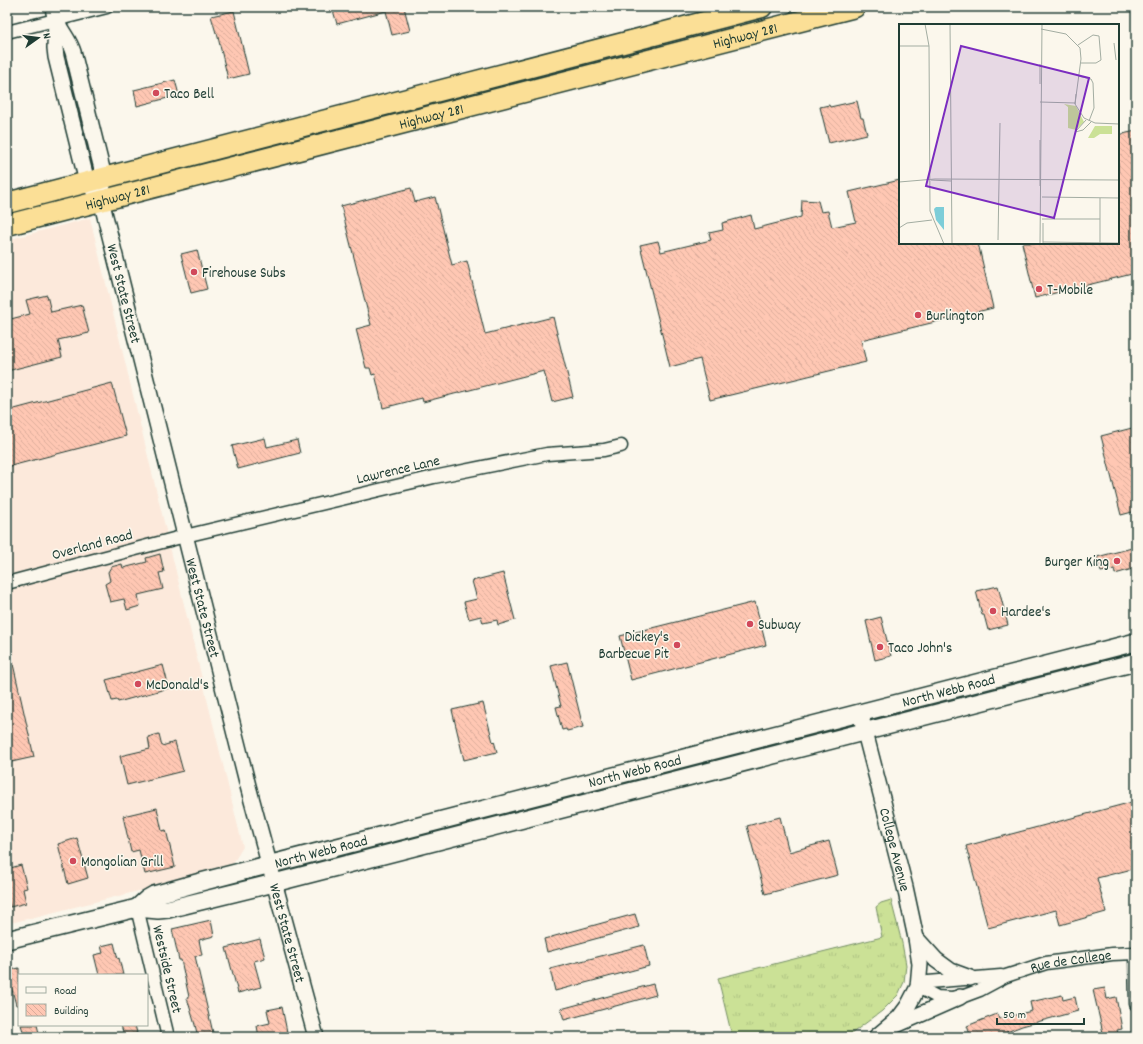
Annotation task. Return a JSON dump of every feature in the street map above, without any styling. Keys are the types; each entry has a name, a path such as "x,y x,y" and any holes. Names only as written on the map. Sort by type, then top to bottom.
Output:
{"highway":[{"name":"Highway 281","path":"7,203 762,7"},
{"name":"Highway 281","path":"7,225 855,7"}],"main road":[{"name":"North Webb Road","path":"137,908 146,899 162,892 1136,642"},
{"name":"North Webb Road","path":"7,940 137,908 158,910 168,909 274,883 1136,662"}],"street":[{"path":"7,32 54,14 107,7"},
{"name":"West State Street","path":"54,14 71,44 101,200 248,786 316,1037"},
{"name":"Lawrence Lane","path":"185,536 434,477 547,454 604,450 621,446"},
{"name":"Overland Road","path":"7,583 185,536"},
{"name":"College Avenue","path":"860,713 902,876 916,938 920,964 918,987"},
{"name":"Westside Street","path":"137,908 168,1037"},
{"path":"916,938 936,960 951,971 970,978"},
{"path":"1135,953 1136,1004"},
{"name":"Rue de College","path":"918,987 937,998 960,997 980,990 1006,976 1046,963 1112,954 1135,953"},
{"name":"Rue de College","path":"918,987 928,982 1006,976"},
{"path":"880,1034 899,1018 908,1006 918,987"},
{"path":"880,1034 960,997"}],"shaded area":[{"path":"90,218 243,847 230,868 7,924 7,240"}],"green space":[{"path":"891,900 906,965 904,982 898,995 882,1011 847,1037 726,1037 731,1032 718,978 882,937 876,907 881,903"}],"building":[{"path":"332,7 404,7 410,31 392,35 386,11 337,24"},
{"path":"234,11 249,74 228,79 217,33 211,16"},
{"name":"Taco Bell","path":"175,80 179,95 137,106 134,90"},
{"path":"857,101 867,134 829,143 820,107 829,105 830,107"},
{"path":"1136,131 1136,273 1035,298 1022,244 1119,244 1119,135"},
{"path":"899,180 899,244 978,244 993,308 861,340 866,362 710,400 700,359 670,367 640,245 658,241 661,252 711,240 709,233 723,230 722,223 751,215 754,229 801,217 802,200 818,201 821,212 828,211 832,227 856,222 849,192"},
{"path":"411,188 415,202 435,197 452,265 467,261 485,334 553,317 573,397 552,402 544,371 423,402 422,398 383,408 375,374 372,375 370,368 366,368 356,329 371,325 341,206"},
{"name":"Firehouse Subs","path":"197,250 207,289 191,293 181,254"},
{"path":"47,295 51,312 82,305 89,333 58,340 62,357 7,371 7,320 30,314 26,300"},
{"path":"112,383 126,436 7,467 7,411"},
{"path":"1136,427 1136,511 1121,515 1101,436"},
{"path":"265,438 267,447 297,440 300,453 238,469 232,446"},
{"name":"Burger King","path":"1132,548 1136,568 1115,574 1114,569 1101,572 1097,557"},
{"path":"160,554 164,572 159,573 163,589 138,595 140,606 127,610 124,599 110,602 105,584 110,581 108,572 111,567 122,564 123,568 147,562 146,558"},
{"path":"503,573 515,620 498,625 497,620 483,623 481,616 469,619 464,602 477,599 472,581"},
{"name":"Hardee's","path":"998,586 1008,625 988,630 984,615 982,615 976,591"},
{"path":"755,602 766,645 631,680 620,636"},
{"name":"Taco John's","path":"881,617 891,656 875,660 866,621"},
{"path":"7,655 11,655 34,757 7,763"},
{"path":"567,662 583,727 567,731 566,729 562,730 556,707 561,706 551,666"},
{"name":"McDonald's","path":"163,665 169,688 118,702 117,700 112,701 106,680"},
{"path":"483,703 497,752 464,760 452,710"},
{"path":"159,734 162,746 175,742 183,771 127,785 120,756 150,749 148,737"},
{"path":"1136,801 1136,868 1097,878 1106,912 1060,925 1056,910 988,928 966,846"},
{"path":"157,808 162,831 166,830 175,867 145,874 139,850 131,852 123,816"},
{"path":"780,817 789,852 829,841 838,875 765,894 747,826"},
{"name":"Mongolian Grill","path":"77,838 88,878 68,884 58,844"},
{"path":"21,865 27,888 23,889 26,903 10,907 7,893 7,869"},
{"path":"635,914 639,927 547,952 544,939"},
{"path":"211,920 214,936 199,940 202,955 195,956 214,1037 198,1037 187,998 189,997 181,960 179,960 172,929"},
{"path":"260,939 265,958 254,961 261,987 238,993 226,948"},
{"path":"114,943 123,974 99,974 94,955 103,953 101,946"},
{"path":"644,945 649,966 555,991 550,969"},
{"path":"19,968 18,1005 16,1005 7,971"},
{"path":"653,984 656,995 564,1020 561,1009"},
{"path":"1105,988 1107,999 1116,997 1122,1029 1117,1030 1119,1037 1104,1037 1093,990"},
{"path":"1062,995 1063,1000 1075,997 1078,1011 1022,1026 994,1037 971,1037 967,1026 997,1014 999,1019 1011,1014 1011,1016 1032,1011 1030,1002"},
{"path":"282,1007 288,1037 259,1037 257,1026 270,1023 267,1010"},
{"path":"21,1026 37,1026 40,1037 25,1037"},
{"path":"121,1026 135,1026 137,1033 124,1036"}],"place":[{"name":"Taco Bell","path":"156,93"},
{"name":"Firehouse Subs","path":"194,272"},
{"name":"T-Mobile","path":"1039,289"},
{"name":"Burlington","path":"918,315"},
{"name":"Burger King","path":"1117,561"},
{"name":"Hardee's","path":"993,611"},
{"name":"Subway","path":"750,624"},
{"name":"Dickey's Barbecue Pit","path":"677,645"},
{"name":"Taco John's","path":"880,647"},
{"name":"McDonald's","path":"138,684"},
{"name":"Mongolian Grill","path":"73,861"}]}
